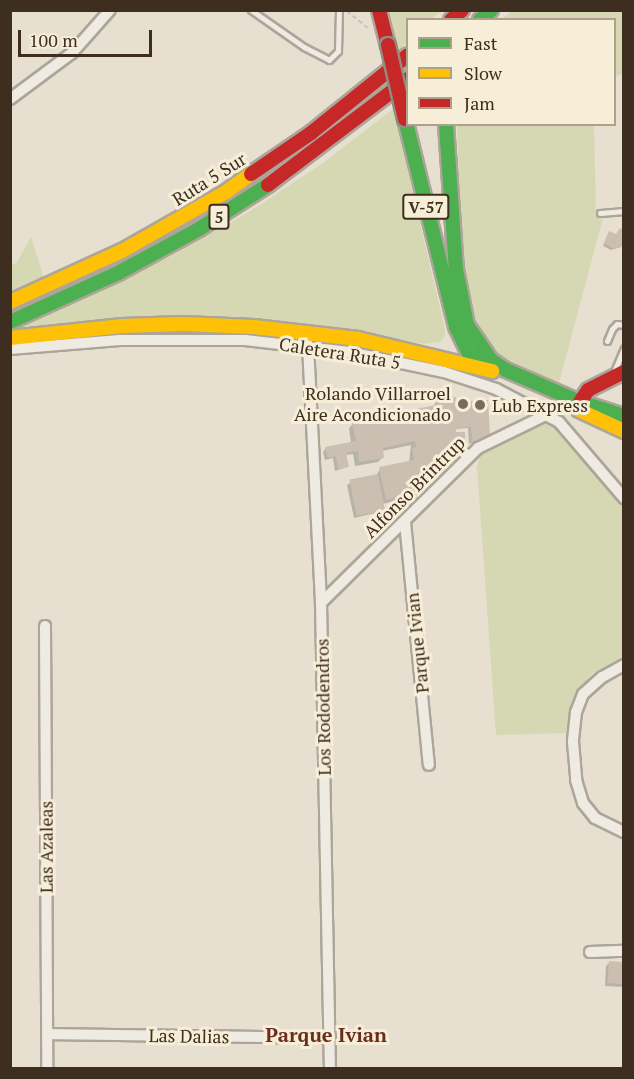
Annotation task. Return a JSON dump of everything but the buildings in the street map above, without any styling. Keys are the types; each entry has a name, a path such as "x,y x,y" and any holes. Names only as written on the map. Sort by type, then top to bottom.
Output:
{"main road":[{"name":"V-57","path":"379,10 406,123"},
{"name":"Ruta 5 Sur","path":"10,302 122,251 226,192 311,133 406,57"},
{"name":"Ruta 5 Sur","path":"10,322 118,273 230,210 324,146 406,81"},
{"name":"V-57","path":"407,126 456,327 469,354 492,371 624,431"},
{"path":"447,126 456,269 467,324"},
{"name":"V-57","path":"447,294 491,360 506,370 580,402 624,416"},
{"path":"10,338 122,326 183,324 254,327 358,339 451,359 492,371"},
{"path":"580,402 588,390 618,374"}],"street":[{"path":"10,99 72,53 110,10"},
{"name":"Caletera Ruta 5","path":"10,349 160,339 245,340 308,345 399,362 496,388 559,422 582,446 624,498"},
{"name":"Los Rododendros","path":"308,345 321,603 330,1068"},
{"name":"Alfonso Brintrup","path":"321,603 478,448 546,415"},
{"name":"Parque Ivian","path":"405,522 429,765"},
{"name":"Las Azaleas","path":"45,626 47,1068"},
{"path":"624,665 602,677 583,694 576,711 573,742 576,780 583,803 595,818 624,832"},
{"path":"590,952 624,951"},
{"name":"Las Dalias","path":"48,1034 330,1038"}],"lane":[{"path":"251,10 304,47 329,60 338,51 339,10"},
{"path":"600,213 624,211"},
{"path":"607,340 617,324 624,325"},
{"path":"618,374 624,348"}],"path":[{"path":"346,10 371,31"}],"green space":[{"path":"513,10 623,11 623,74 616,76 616,18 503,18"},
{"path":"388,11 441,11 433,18 406,18 406,44 398,50"},
{"path":"393,109 445,329 445,335 440,342 423,344 351,331 18,329 171,256 247,213 323,163"},
{"path":"457,126 594,126 596,215 603,218 559,383 492,352 474,315 462,247"},
{"path":"31,237 45,281 11,293 10,266 17,262"},
{"path":"548,422 570,439 623,506 623,658 592,673 571,704 568,733 496,735 477,466 482,452"}],"traffic: fast":[{"path":"482,18 491,10"},
{"path":"405,119 406,123"},
{"path":"407,126 456,327 469,354 485,367"},
{"path":"446,126 456,269 467,325"},
{"path":"10,322 118,273 199,229 268,185"},
{"path":"467,325 491,360 506,370 580,402 624,416"}],"traffic: slow":[{"path":"10,302 122,251 226,192 251,174"},
{"path":"10,338 122,326 183,324 254,327 358,339 492,371"},
{"path":"579,410 624,431"}],"traffic: jam":[{"path":"379,10 388,45"},
{"path":"453,18 462,10"},
{"path":"388,45 405,119"},
{"path":"251,174 311,133 406,57"},
{"path":"268,185 406,81"},
{"path":"580,402 588,390 624,372"}],"place":[{"name":"Rolando Villarroel Aire Acondicionado","path":"463,404"},
{"name":"Lub Express","path":"480,405"}],"district":[{"name":"Parque Ivian","path":"326,1034"}]}
